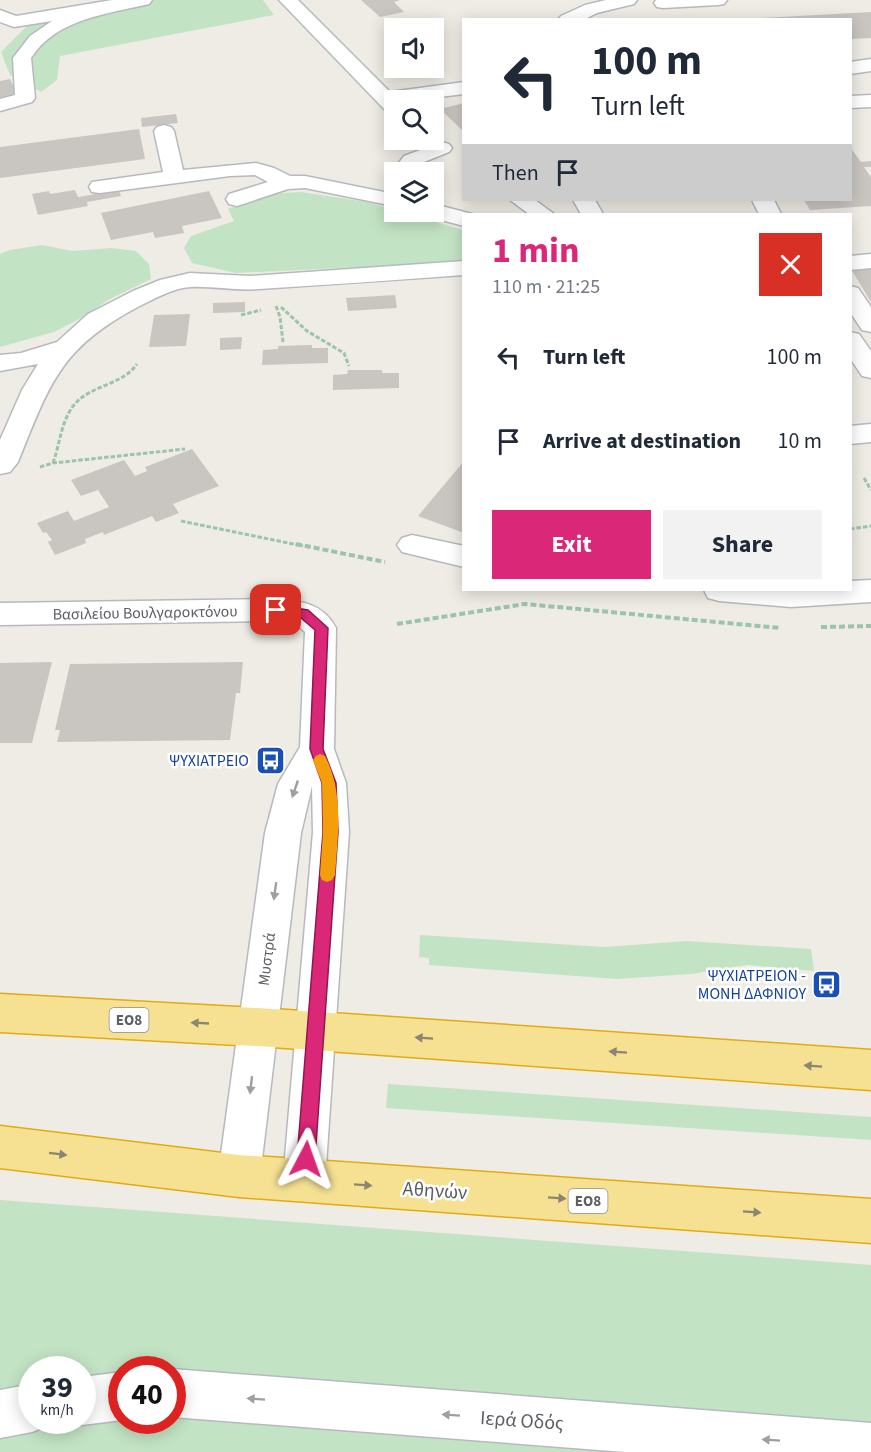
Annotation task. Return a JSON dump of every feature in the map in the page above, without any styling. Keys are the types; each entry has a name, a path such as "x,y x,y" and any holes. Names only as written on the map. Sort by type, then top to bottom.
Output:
{"highway":[{"name":"ΕΟ8","path":"0,1013 315,1030 871,1070"},
{"name":"Αθηνών","path":"0,1147 239,1176 871,1221"}],"street":[{"path":"7,19 98,9 143,0"},
{"path":"571,18 591,9 628,0"},
{"path":"635,0 645,4 718,0"},
{"path":"294,1 384,98"},
{"path":"663,3 671,18"},
{"path":"0,105 25,98 22,58 35,40 68,20 98,9"},
{"path":"4,39 14,32 16,25 7,19"},
{"path":"852,68 871,65"},
{"path":"444,92 462,88"},
{"path":"852,102 871,101"},
{"path":"164,131 174,176"},
{"path":"410,162 438,150"},
{"path":"100,187 174,176 256,169 267,172 286,183"},
{"path":"237,199 286,183 305,182 384,193"},
{"path":"523,201 541,213"},
{"path":"444,211 464,212"},
{"path":"852,244 871,243"},
{"path":"852,263 871,261"},
{"path":"2,464 35,390 51,363 97,319 122,304 168,285 190,280 250,283 462,268"},
{"path":"852,296 871,325"},
{"path":"858,341 871,370"},
{"path":"0,363 23,360 66,347"},
{"path":"852,435 871,433"},
{"path":"412,545 462,557"},
{"path":"731,591 791,596 871,591"},
{"name":"Βασιλείου Βουλγαροκτόνου","path":"0,614 276,610 304,613 321,628"},
{"name":"Μυστρά","path":"304,1180 331,832 329,783 316,749 321,628"},
{"name":"Μυστρά","path":"239,1176 283,833 295,784 316,749"},
{"name":"Ιερά Οδός","path":"186,1394 871,1447"},
{"path":"0,1414 18,1411"}],"path":[{"path":"283,342 280,317 275,302 307,331 344,353 349,366"},
{"path":"53,463 70,408 90,390 132,372 137,364"},
{"path":"40,467 53,463 185,449"},
{"path":"864,478 871,490"},
{"path":"181,521 387,562 398,559 412,545"},
{"path":"852,529 871,525"},
{"path":"397,624 525,604 766,628 789,628"},
{"path":"811,627 871,626"}],"green space":[{"path":"154,0 263,0 274,15 60,56 57,80 41,92 10,75 1,52 31,22"},
{"path":"301,192 368,202 384,207 384,222 436,222 462,230 462,262 236,273 192,263 184,248 191,236 234,221 228,209 265,194"},
{"path":"42,245 72,251 112,248 136,251 149,264 151,279 110,299 54,332 0,347 0,254 10,250"},
{"path":"420,935 604,947 687,941 811,949 814,971 748,965 691,974 617,979 429,965 429,958 419,957"},
{"path":"388,1084 871,1117 871,1140 386,1108"},
{"path":"0,1200 871,1265 871,1452 0,1452"}],"building":[{"path":"361,0 400,0 394,2 404,12 380,17"},
{"path":"871,12 871,38 852,39 852,18 760,18"},
{"path":"10,79 19,97 0,101 0,81"},
{"path":"462,104 462,130 444,113 444,108"},
{"path":"176,114 178,123 142,127 141,118"},
{"path":"139,129 145,159 0,178 0,147"},
{"path":"852,150 861,162 871,161 871,167 864,167 871,177 871,206 810,210 805,201 852,201"},
{"path":"75,190 78,197 119,190 121,196 87,202 88,206 38,215 32,194"},
{"path":"209,191 222,218 182,226 184,233 155,238 153,232 111,240 101,213"},
{"path":"871,268 871,302 852,271"},
{"path":"395,295 397,308 348,311 346,298"},
{"path":"245,302 245,312 213,313 213,303"},
{"path":"190,314 186,346 149,347 154,315"},
{"path":"242,337 241,349 220,350 220,338"},
{"path":"312,345 312,348 328,348 328,363 262,365 263,350 278,349 278,346"},
{"path":"348,370 382,370 382,373 399,373 399,388 333,390 333,375 347,374"},
{"path":"192,449 219,486 173,504 179,513 156,522 152,516 104,535 103,532 85,539 86,543 55,555 48,542 52,540 46,532 43,533 37,523 68,511 74,521 109,507 98,490 81,496 71,480 124,460 135,476 147,471 145,467"},
{"path":"462,463 462,532 418,516"},
{"path":"52,662 32,743 0,743 0,663"},
{"path":"243,662 240,693 236,693 230,740 57,742 60,730 55,730 70,664"}],"slow traffic":[{"path":"320,760 329,783 331,832 327,875"}],"place":[{"name":"ΨΥΧΙΑΤΡΕΙΟ","path":"270,760"},
{"name":"ΨΥΧΙΑΤΡΕΙΟΝ - ΜΟΝΗ ΔΑΦΝΙΟΥ","path":"827,984"}],"route":[{"path":"276,610 304,613 321,628 316,749 329,783 331,832 306,1159"}]}
